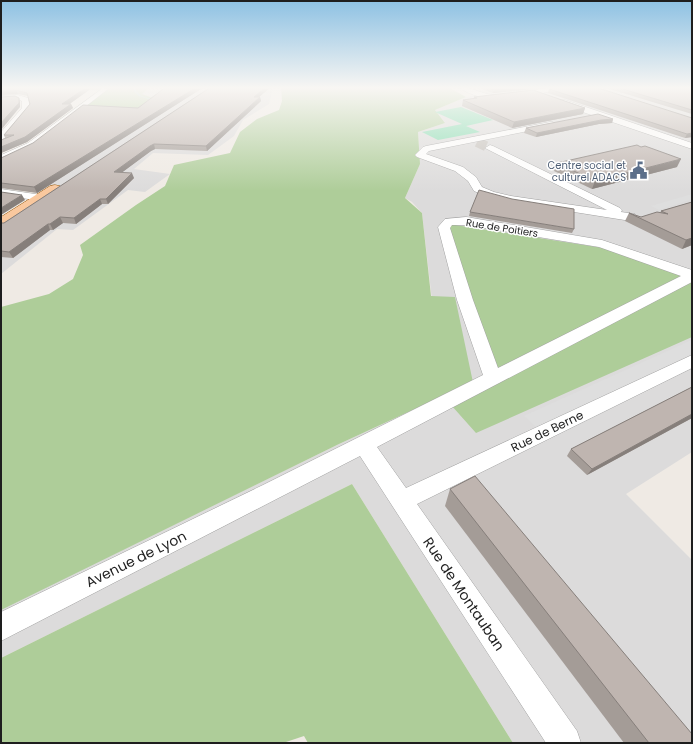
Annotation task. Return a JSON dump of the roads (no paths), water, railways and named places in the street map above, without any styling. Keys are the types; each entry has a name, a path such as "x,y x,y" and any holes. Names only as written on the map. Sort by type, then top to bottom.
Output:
{"main road":[{"path":"1,224 62,185"}],"street":[{"path":"1,138 15,122"},
{"path":"1,159 31,145 61,122"},
{"path":"490,148 638,219 511,199 490,194 478,189 472,179 459,169 422,157 420,155 426,149 475,141 560,122"},
{"path":"621,122 692,146"},
{"path":"1,192 42,198"},
{"name":"Rue de Poitiers","path":"493,379 465,300 448,242 444,227 449,222 466,221 602,244 692,276"},
{"name":"Avenue de Lyon","path":"1,627 36,608 364,445 692,276"},
{"name":"Rue de Berne","path":"401,501 692,361"},
{"name":"Rue de Montauban","path":"364,445 565,743"}],"tunnel":[{"path":"477,142 490,148"}],"place":[{"name":"Centre social et culturel ADACS","path":"639,171"}]}
